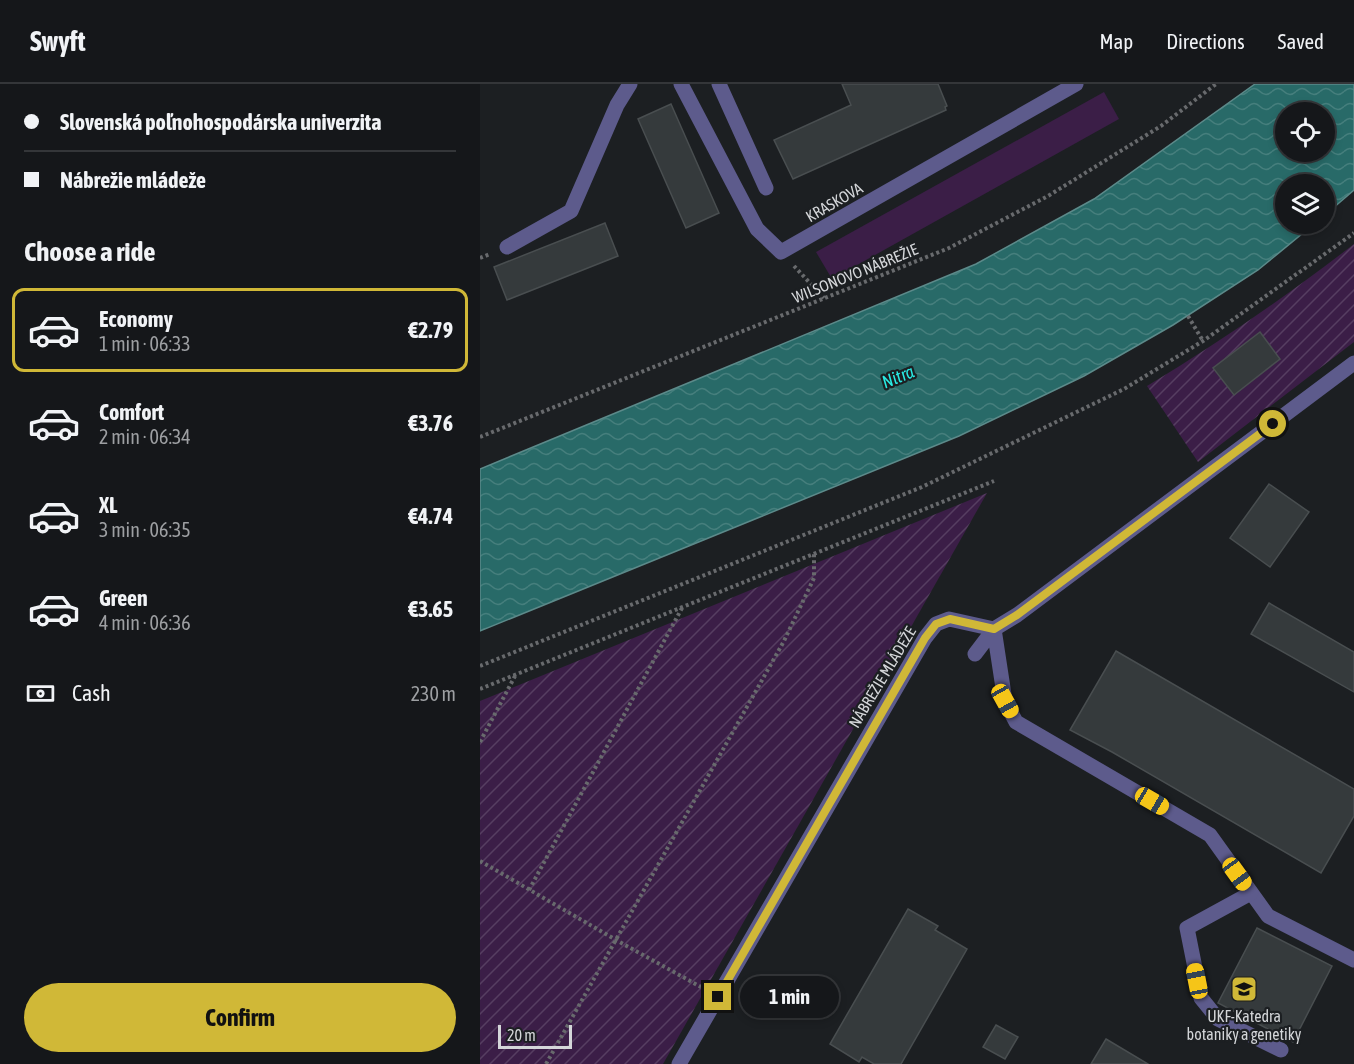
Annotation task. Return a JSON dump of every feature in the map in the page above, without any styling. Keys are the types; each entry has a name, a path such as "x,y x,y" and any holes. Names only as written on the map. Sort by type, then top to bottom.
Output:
{"street":[{"path":"507,247 572,211 617,105 630,84"},
{"path":"681,84 757,229 781,252"},
{"path":"719,84 766,188"},
{"name":"KRASKOVA","path":"781,252 1076,84"},
{"path":"975,654 994,629 1017,615 1354,363"},
{"name":"NÁBREŽIE MLÁDEŽE","path":"679,1064 925,638 936,624 950,619 994,629"},
{"path":"994,629 1005,701 1016,722 1210,836 1268,916 1354,960"},
{"path":"1251,893 1187,927 1189,938 1201,998 1218,1019 1281,1050"}],"path":[{"name":"WILSONOVO NÁBREŽIE","path":"480,437 949,248 1048,196 1161,126 1216,84"},
{"path":"480,666 922,487 1124,389 1203,341 1354,233"},
{"path":"781,252 824,298"},
{"path":"1188,316 1203,341"},
{"path":"480,689 994,481"},
{"path":"546,1064 784,642 814,578 814,554"},
{"path":"529,890 682,607"},
{"path":"480,742 515,675"},
{"path":"480,861 718,997"}],"shaded area":[{"path":"1104,92 1119,119 832,279 816,252"},
{"path":"1354,244 1354,342 1198,462 1147,386 1253,318"},
{"path":"987,493 663,1064 480,1064 480,701"}],"water":[{"name":"Nitra","path":"1255,84 1354,84 1354,190 1335,206 1335,174 1275,174 1275,234 1302,234 1258,270 1173,325 1084,376 959,436 480,631 480,469 976,264 1094,199"}],"building":[{"path":"842,84 938,84 947,106 946,110 793,179 774,140 851,105"},
{"path":"671,104 719,213 686,228 638,119"},
{"path":"605,223 618,256 507,300 494,267"},
{"path":"1260,332 1280,359 1234,395 1213,368"},
{"path":"1269,484 1309,512 1270,567 1230,538"},
{"path":"1269,603 1354,652 1354,692 1251,634"},
{"path":"1116,651 1354,789 1354,816 1321,873 1070,730"},
{"path":"908,909 938,926 935,930 967,949 901,1064 874,1064 862,1057 859,1062 830,1044"},
{"path":"1257,928 1332,966 1293,1042 1218,1003"},
{"path":"996,1025 1018,1037 1005,1059 983,1047"},
{"path":"1106,1039 1148,1064 1091,1064"}],"place":[{"name":"UKF-Katedra botaniky a genetiky","path":"1244,989"}],"route":[{"path":"718,997 925,638 936,624 950,619 994,629 1017,615 1273,424"}]}
